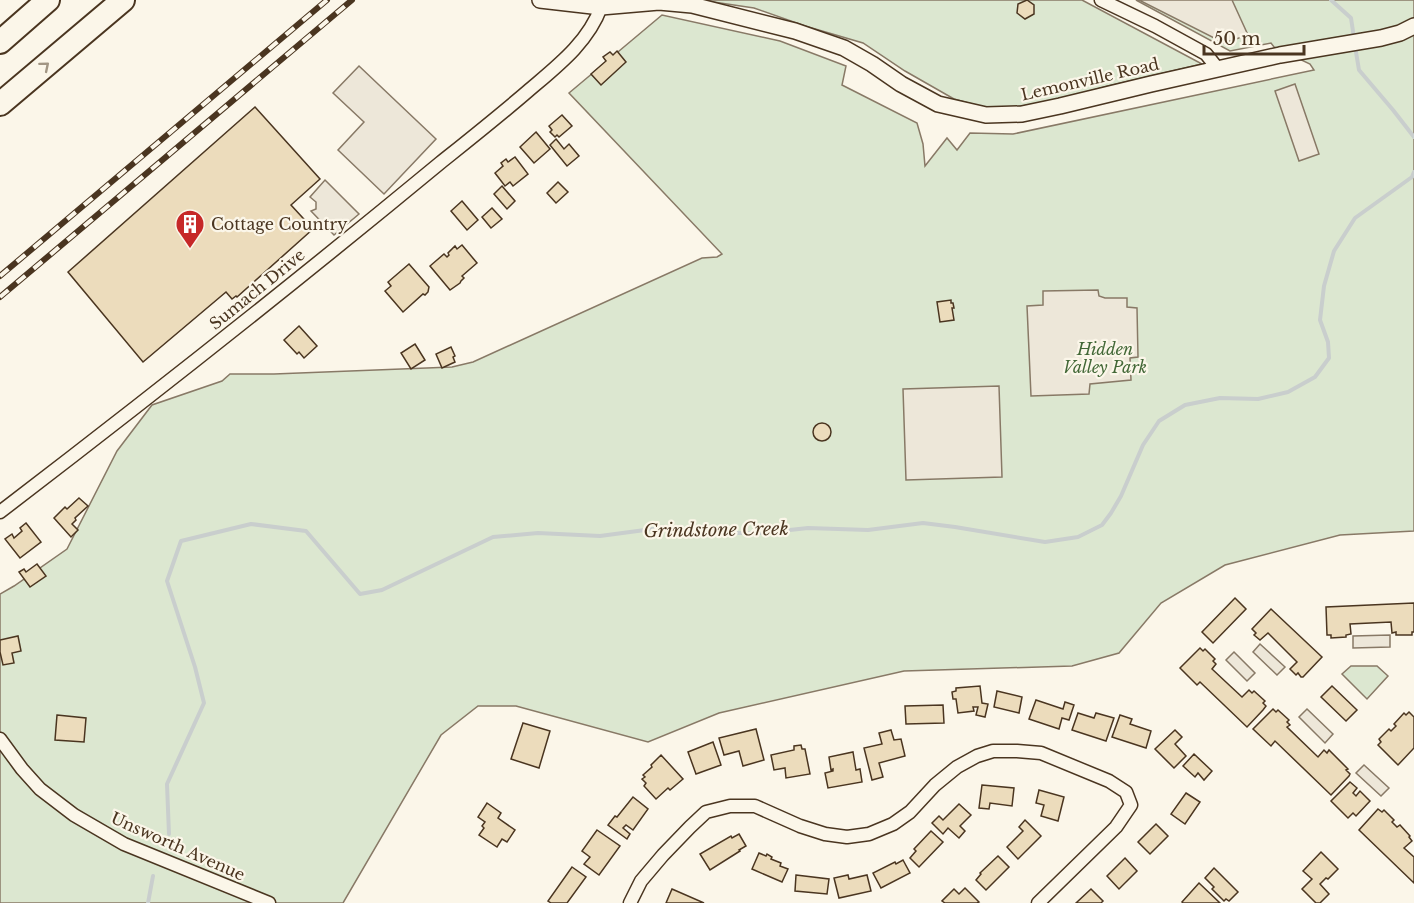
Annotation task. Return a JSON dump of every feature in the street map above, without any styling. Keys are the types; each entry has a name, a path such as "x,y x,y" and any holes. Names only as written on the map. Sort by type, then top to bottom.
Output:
{"highway":[{"path":"0,42 48,0"},
{"path":"0,104 123,0"}],"street":[{"name":"Lemonville Road","path":"540,0 601,7 659,2 692,6 795,32 844,48 938,104 986,115 1032,112 1280,55 1381,38 1414,26"},
{"path":"1101,0 1206,54 1218,69"},
{"name":"Sumach Drive","path":"0,512 122,418 515,102 572,53 597,18 601,7"},
{"name":"Unsworth Avenue","path":"0,739 40,789 74,815 124,844 269,903"},
{"path":"630,903 641,881 706,812 730,806 755,806 825,834 847,837 869,834 893,824 910,812 935,785 957,767 977,756 993,751 1017,751 1041,753 1109,781 1126,792 1131,805 1116,827 1038,903"}],"green space":[{"path":"700,0 1082,0 1202,64 1057,100 990,109 954,99 905,71 863,43 754,8"},
{"name":"Hidden Valley Park","path":"1136,0 1414,0 1414,531 1340,535 1225,565 1161,603 1119,653 1072,666 904,671 719,713 648,742 516,706 478,706 441,735 343,903 0,903 0,594 67,549 117,451 152,405 222,381 230,374 452,367 473,362 702,258 717,257 722,254 569,93 662,15 780,41 846,66 842,85 917,123 923,144 925,166 947,138 957,150 970,133 1013,134 1314,70 1310,64 1274,47 1271,43 1230,51"},
{"path":"1351,666 1377,666 1388,676 1367,699 1342,674"}],"shaded area":[{"path":"1139,0 1232,0 1248,35 1224,43"},
{"path":"359,66 436,139 384,194 338,150 364,122 333,93"},
{"path":"1295,84 1319,154 1299,161 1275,91"},
{"path":"325,180 359,214 334,235 311,211 316,209 316,202 310,197"},
{"path":"1098,290 1099,296 1127,298 1127,307 1137,308 1138,357 1130,358 1131,380 1090,384 1089,394 1031,396 1027,306 1043,305 1043,291"},
{"path":"999,386 1002,477 906,480 903,389"},
{"path":"1390,635 1390,647 1353,648 1353,636"},
{"path":"1260,644 1285,667 1277,675 1253,652"},
{"path":"1234,652 1255,673 1247,681 1226,660"},
{"path":"1307,709 1333,734 1325,743 1299,717"},
{"path":"1364,765 1389,788 1381,796 1356,773"}],"building":[{"path":"1027,0 1034,5 1034,14 1025,19 1017,13 1018,4"},
{"path":"617,51 626,62 601,85 591,74 606,61 603,57 610,52 613,55"},
{"name":"Cottage Country","path":"255,107 320,179 291,205 313,229 237,297 232,299 226,292 143,362 68,272"},
{"path":"562,115 572,126 559,137 557,135 555,137 550,132 552,130 549,126"},
{"path":"536,132 550,149 534,163 520,147"},
{"path":"556,139 564,149 569,144 579,156 567,166 550,145"},
{"path":"515,157 528,174 513,186 510,182 505,186 495,173 503,166 501,163 506,159 508,162"},
{"path":"558,182 568,192 556,203 547,193"},
{"path":"502,186 515,201 507,209 494,194"},
{"path":"462,201 478,220 467,230 451,211"},
{"path":"492,208 502,219 491,228 482,217"},
{"path":"462,245 477,263 462,276 464,278 460,283 450,290 430,266 444,254 447,257 455,246 457,249"},
{"path":"409,264 429,287 425,295 423,294 403,312 385,291 391,286 388,282"},
{"path":"951,300 954,320 940,322 937,302"},
{"path":"299,326 317,346 304,358 284,340"},
{"path":"415,344 425,360 411,369 401,353"},
{"path":"451,347 455,362 442,368 436,354"},
{"path":"822,423 828,426 831,432 828,438 822,441 816,438 813,432 816,426"},
{"path":"79,498 88,506 75,518 72,524 78,530 71,537 54,518"},
{"path":"26,523 41,542 20,558 5,539 12,534 14,538 22,531 20,528"},
{"path":"37,564 46,576 30,587 19,572 24,569 26,572"},
{"path":"1235,598 1246,609 1213,643 1202,632"},
{"path":"1414,603 1414,632 1412,635 1392,633 1391,622 1350,624 1351,634 1346,637 1331,638 1331,635 1327,635 1326,607"},
{"path":"1271,609 1322,657 1303,677 1298,673 1296,675 1290,669 1297,662 1268,633 1260,640 1254,635 1256,633 1252,629"},
{"path":"18,636 21,651 12,653 14,663 3,665 0,640"},
{"path":"1200,648 1203,651 1205,649 1215,659 1213,661 1216,664 1212,669 1242,697 1249,690 1252,693 1254,691 1265,701 1263,703 1266,706 1247,727 1200,682 1197,685 1180,668"},
{"path":"980,686 982,703 988,704 985,717 976,715 978,707 973,707 974,711 958,713 956,699 953,699 952,692 956,691 956,688"},
{"path":"1332,686 1357,710 1346,721 1321,697"},
{"path":"997,691 1022,697 1019,713 994,707"},
{"path":"1036,700 1063,709 1065,702 1074,705 1069,720 1062,718 1059,729 1029,719"},
{"path":"943,705 944,723 906,724 905,706"},
{"path":"1273,709 1276,712 1278,710 1289,720 1287,722 1290,725 1287,727 1318,757 1324,750 1327,753 1329,750 1348,769 1346,770 1349,776 1331,795 1275,741 1271,746 1253,729"},
{"path":"1409,712 1414,717 1414,748 1398,765 1378,745 1381,742 1379,739 1389,729 1391,731 1396,726 1394,724 1404,713 1406,715"},
{"path":"1078,713 1094,718 1096,713 1114,718 1106,741 1072,730"},
{"path":"57,715 86,718 84,742 55,740"},
{"path":"1120,715 1132,719 1130,724 1151,731 1146,748 1112,737"},
{"path":"523,723 550,731 539,768 511,759"},
{"path":"756,729 764,760 743,766 739,751 724,755 719,738"},
{"path":"891,730 894,740 901,739 905,756 879,763 883,777 872,780 864,748 882,744 879,733"},
{"path":"1175,730 1182,737 1175,744 1186,756 1174,768 1155,749"},
{"path":"713,742 721,765 696,774 688,752"},
{"path":"801,745 802,749 805,749 810,774 786,778 785,768 774,770 771,755 794,750 794,746"},
{"path":"853,752 856,770 860,769 862,782 828,788 825,773 833,771 829,757"},
{"path":"1194,754 1212,771 1204,780 1198,773 1195,777 1183,766"},
{"path":"661,755 683,779 656,799 644,786 646,783 642,779"},
{"path":"1350,782 1357,788 1353,793 1356,796 1360,791 1370,801 1356,816 1353,813 1348,818 1331,801"},
{"path":"982,785 1014,788 1012,806 990,803 989,809 979,808"},
{"path":"1039,790 1064,797 1058,821 1041,816 1044,805 1036,803"},
{"path":"1186,793 1200,802 1185,824 1171,814"},
{"path":"633,797 648,809 633,830 626,825 623,828 630,834 627,839 608,825"},
{"path":"487,803 501,813 498,818 515,830 507,842 502,839 497,847 479,835 485,822 478,817"},
{"path":"959,804 971,815 960,826 965,831 959,838 948,828 943,834 932,823 939,816 943,820"},
{"path":"1378,809 1382,812 1384,810 1394,820 1392,822 1397,827 1400,825 1410,836 1412,841 1404,848 1414,857 1414,883 1359,830"},
{"path":"1025,820 1041,836 1018,859 1007,847 1023,831 1019,827"},
{"path":"1156,824 1168,836 1150,854 1138,842"},
{"path":"597,830 620,846 599,875 584,864 590,857 582,851"},
{"path":"931,831 943,842 919,867 910,858 916,851 914,849"},
{"path":"739,834 746,846 710,870 700,854 731,836 732,838"},
{"path":"1321,852 1338,869 1320,884 1329,894 1320,903 1316,903 1302,889 1312,879 1303,871"},
{"path":"759,853 766,856 767,854 772,857 771,859 781,863 780,866 788,869 782,882 752,869"},
{"path":"998,856 1009,867 986,890 976,880"},
{"path":"1125,858 1137,871 1119,889 1107,876"},
{"path":"903,860 910,873 881,888 873,873"},
{"path":"572,867 586,877 567,903 551,903 548,901"},
{"path":"1214,868 1238,892 1229,901 1226,899 1224,901 1205,878"},
{"path":"796,875 829,879 827,894 795,891"},
{"path":"848,875 849,879 867,875 871,891 839,898 834,878"},
{"path":"1199,883 1220,903 1183,903"},
{"path":"965,888 979,902 945,903 942,901 954,889 959,894"},
{"path":"672,889 704,903 666,903"},
{"path":"1091,889 1103,901 1101,903 1076,903"}],"waterway":[{"name":"Grindstone Creek","path":"1331,0 1351,18 1354,38"},
{"name":"Grindstone Creek","path":"1355,46 1359,70 1414,137"},
{"name":"Grindstone Creek","path":"169,834 167,784 204,703 195,667 167,581 181,541 251,524 306,531 360,594 382,590 493,537 538,533 600,536 660,528 717,533 762,533 808,528 868,530 923,523 1045,542 1078,537 1102,525 1111,513 1121,496 1143,445 1159,421 1185,405 1220,398 1258,399 1288,392 1315,377 1329,358 1328,342 1320,320 1324,286 1334,251 1355,218 1412,177 1414,172"},
{"name":"Grindstone Creek","path":"148,903 153,876"}],"railway":[{"path":"0,276 327,0"},
{"path":"0,297 352,0"}],"place":[{"name":"Cottage Country","path":"190,250"}]}
